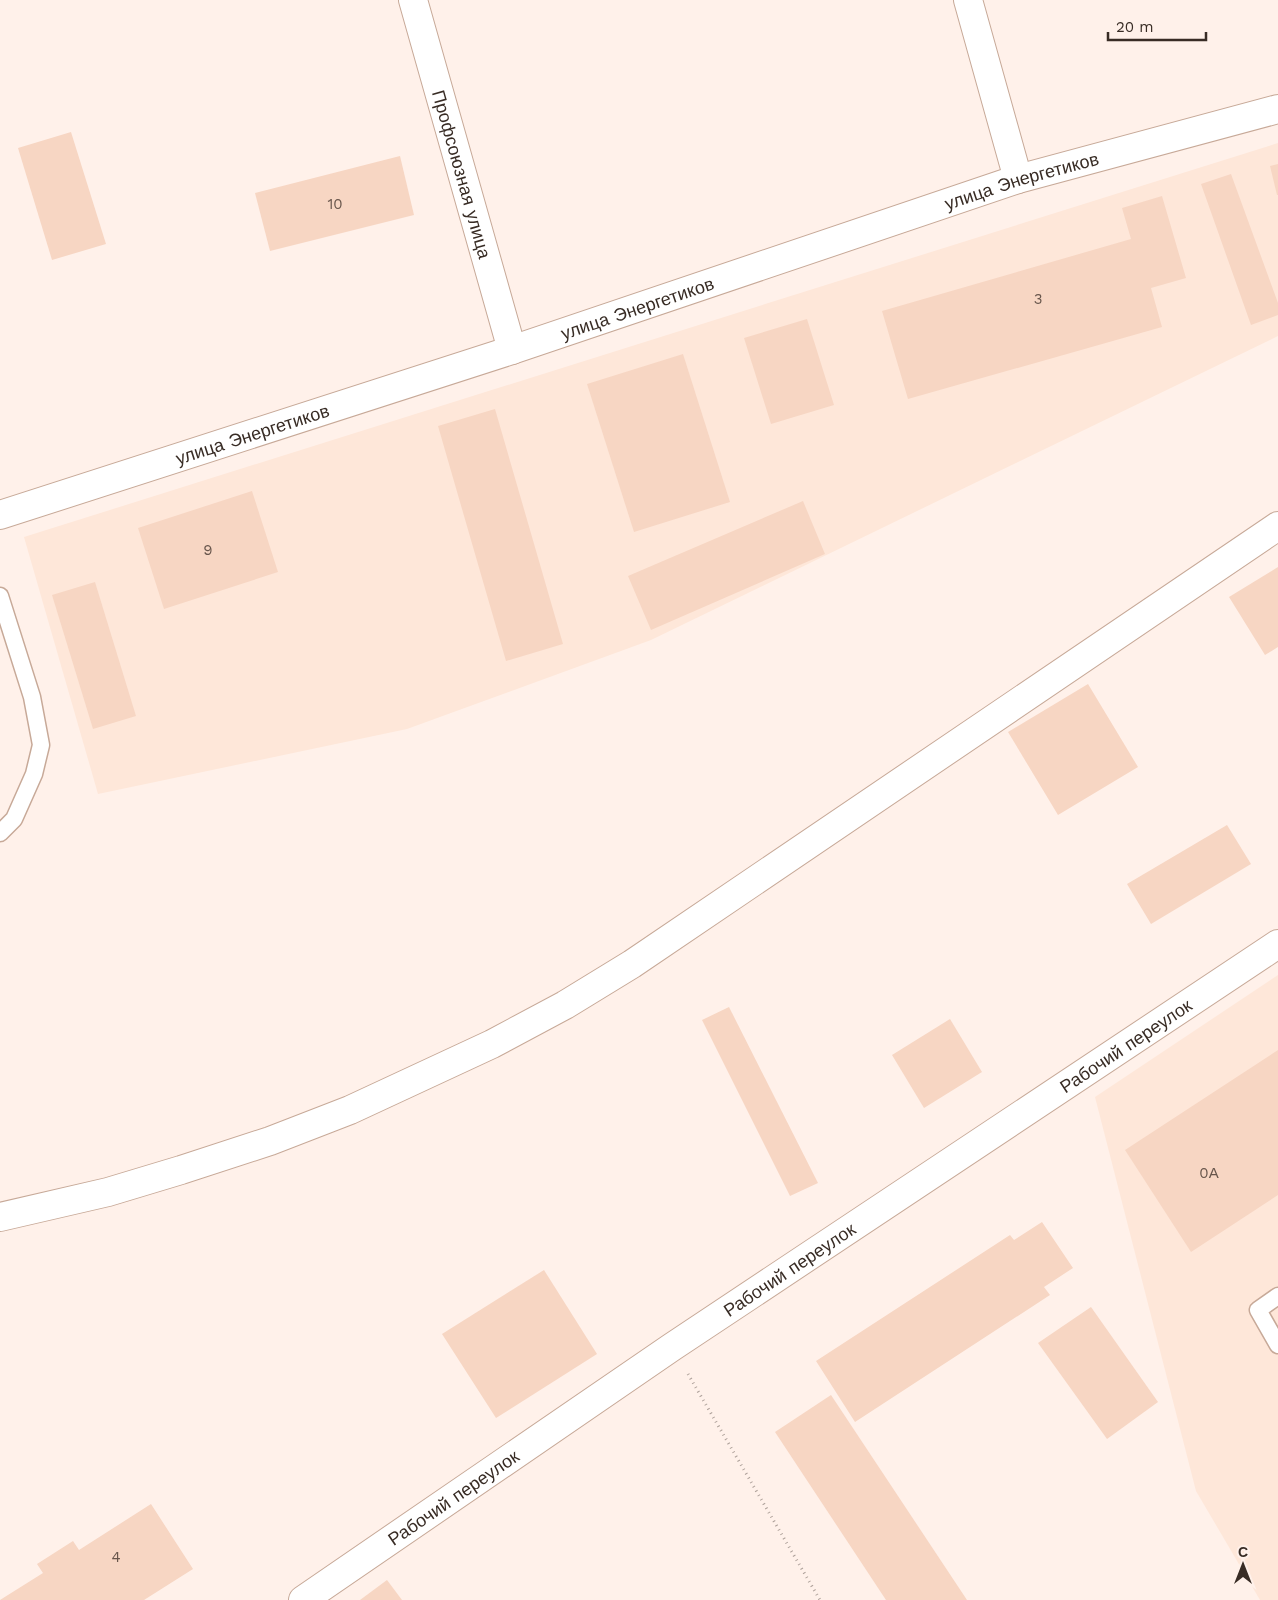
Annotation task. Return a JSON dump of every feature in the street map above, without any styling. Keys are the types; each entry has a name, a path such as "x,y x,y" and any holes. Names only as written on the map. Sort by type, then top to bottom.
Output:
{"street":[{"name":"Профсоюзная улица","path":"414,0 512,350"},
{"path":"968,0 1018,179"},
{"name":"улица Энергетиков","path":"0,515 512,350 1018,179 1278,109"},
{"path":"0,1217 108,1192 270,1141 350,1110 492,1044 565,1005 632,964 1278,526"},
{"name":"Рабочий переулок","path":"303,1600 672,1347 1278,944"}],"lane":[{"path":"0,596 32,697 41,745 34,774 14,819 0,833"},
{"path":"1278,1296 1258,1310 1278,1345"}],"path":[{"path":"672,1347 820,1600"}],"shaded area":[{"path":"1278,143 1278,336 651,640 407,729 98,794 24,537"},
{"path":"1278,975 1278,1600 1260,1600 1196,1491 1095,1097"}],"building":[{"path":"71,132 106,244 52,260 18,148"},
{"path":"400,156 414,215 270,251 255,193"},
{"path":"1278,164 1278,195 1277,195 1270,166"},
{"path":"1231,174 1278,303 1278,315 1251,325 1201,184"},
{"path":"1162,196 1186,278 1151,288 1162,327 908,399 882,311 1131,239 1122,208"},
{"path":"807,319 834,405 771,424 744,338"},
{"path":"683,354 730,502 634,532 587,384"},
{"path":"495,409 563,644 506,661 438,426"},
{"path":"252,491 278,572 164,609 138,528"},
{"path":"803,501 825,554 651,630 628,576"},
{"path":"1278,567 1278,647 1265,655 1229,597"},
{"path":"95,582 136,716 93,729 52,595"},
{"path":"1088,684 1138,767 1058,815 1008,732"},
{"path":"1227,825 1251,864 1151,924 1127,884"},
{"path":"729,1007 818,1183 790,1196 702,1020"},
{"path":"950,1019 982,1072 924,1108 892,1055"},
{"path":"1278,1050 1278,1195 1191,1252 1125,1150"},
{"path":"1042,1222 1073,1268 1044,1287 1050,1295 855,1422 816,1361 1010,1235 1014,1240"},
{"path":"544,1270 597,1354 496,1418 442,1334"},
{"path":"1091,1307 1158,1402 1107,1439 1038,1343"},
{"path":"831,1395 967,1600 886,1600 775,1432"},
{"path":"151,1504 193,1569 144,1600 0,1600 43,1573 37,1564 73,1541 79,1550"},
{"path":"387,1580 402,1600 360,1600"}]}
